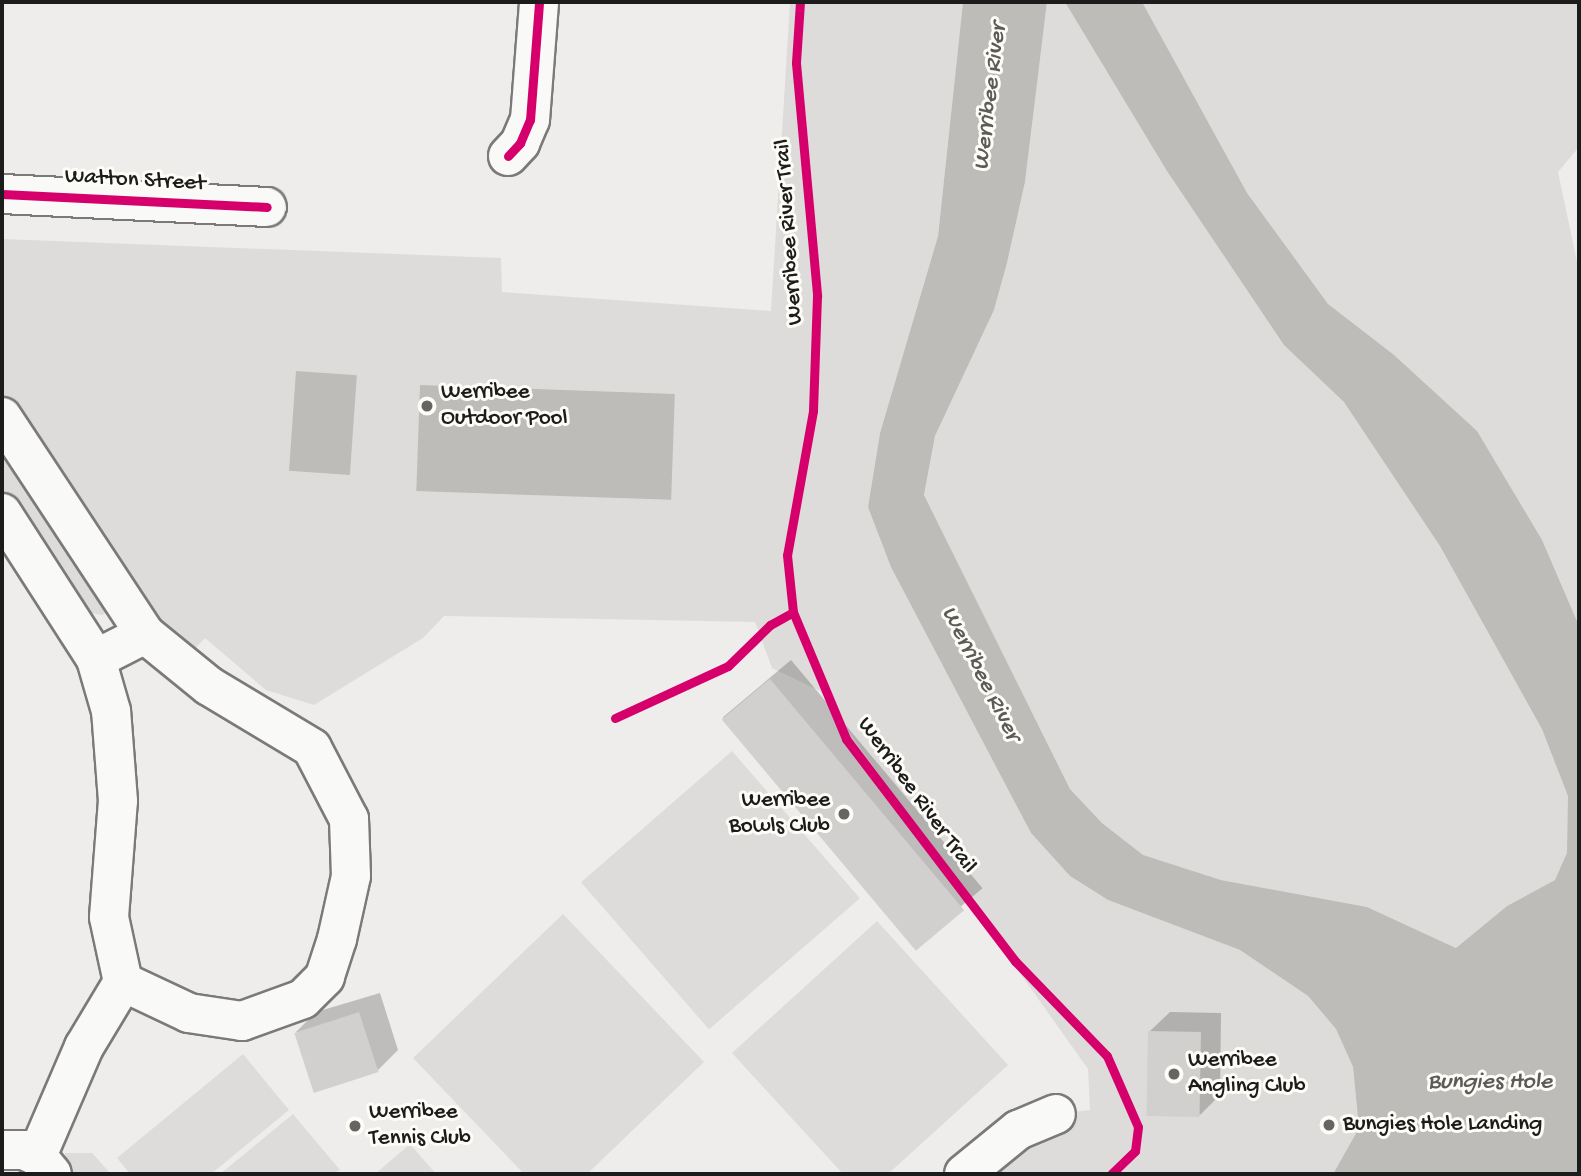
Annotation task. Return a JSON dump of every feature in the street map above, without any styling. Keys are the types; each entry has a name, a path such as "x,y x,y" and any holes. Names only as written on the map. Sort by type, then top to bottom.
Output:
{"street":[{"path":"508,156 520,144 530,120 539,2"},
{"name":"Watton Street","path":"2,194 267,207"},
{"path":"2,417 145,634 209,686 312,748 349,819 351,876 325,977 303,999 242,1021 188,1013 123,982"},
{"path":"2,513 96,659 111,710 118,801 109,917 123,982 84,1047 30,1160"},
{"path":"96,659 145,634"},
{"path":"964,1174 1018,1130 1056,1114"}],"shaded area":[{"path":"790,2 963,2 938,236 880,433 868,507 1031,833 1070,876 1108,900 1240,950 1308,996 1336,1029 1353,1067 1359,1128 1333,1174 968,1174 1056,1114 1090,1110 1088,1069 820,691 772,668 755,622 444,616 423,638 314,705 266,690 205,638 191,653 167,631 126,576 63,472 2,401 2,239 501,258 502,292 771,311"},
{"path":"1047,2 1579,2 1579,147 1558,172 1579,271 1579,867 1507,906 1456,948 1367,907 1221,880 1142,855 1102,823 1070,789 924,495 935,436 994,310 1007,263 1025,182"},
{"path":"2,437 112,609 102,615 76,610 2,499"},
{"path":"732,751 860,898 709,1029 581,882"},
{"path":"563,914 704,1062 587,1174 524,1174 413,1058"},
{"path":"877,921 1008,1065 888,1174 843,1174 732,1053"},
{"path":"243,1054 289,1110 211,1174 130,1174 117,1158"},
{"path":"293,1114 340,1170 334,1174 220,1174"},
{"path":"410,1144 436,1174 375,1174"},
{"path":"65,1153 92,1153 111,1174 67,1174"}],"water":[{"path":"963,2 1047,2 1025,182 1007,263 994,310 935,436 924,495 1070,789 1102,823 1143,855 1221,880 1367,907 1456,948 1507,906 1555,880 1567,853 1568,796 1542,729 1440,546 1344,402 1284,345 1167,171 1065,2 1142,2 1247,193 1328,304 1394,355 1477,431 1542,540 1579,626 1579,1174 1333,1174 1359,1128 1353,1067 1336,1029 1308,996 1240,950 1108,900 1070,876 1031,833 891,567 868,507 880,433 938,236"},
{"path":"296,371 357,375 350,475 289,471"},
{"path":"420,385 675,394 671,500 416,491"}],"building":[{"name":"Werribee Bowls Club","path":"770,679 964,910 916,951 722,719"},
{"name":"Werribee Tennis Club","path":"359,1012 378,1072 314,1093 294,1033"},
{"name":"Werribee Angling Club","path":"1148,1031 1201,1032 1200,1117 1147,1116"}],"cycle path":[{"path":"508,156 520,143 530,120 539,2"},
{"name":"Werribee River Trail","path":"800,2 796,63 817,296 813,411 787,555 793,612 846,739 1015,961 1107,1056 1138,1127 1135,1151 1111,1174"},
{"path":"2,194 267,207"},
{"path":"615,718 728,666 770,625 793,612"}],"place":[{"name":"Werribee Outdoor Pool","path":"427,406"},
{"name":"Werribee Bowls Club","path":"844,814"},
{"name":"Werribee Angling Club","path":"1174,1074"},
{"name":"Bungies Hole Landing","path":"1329,1125"},
{"name":"Werribee Tennis Club","path":"355,1126"}],"water label":[{"name":"Werribee River","path":"991,97"},
{"name":"Werribee River","path":"980,674"},
{"name":"Bungies Hole","path":"1490,1083"}]}
